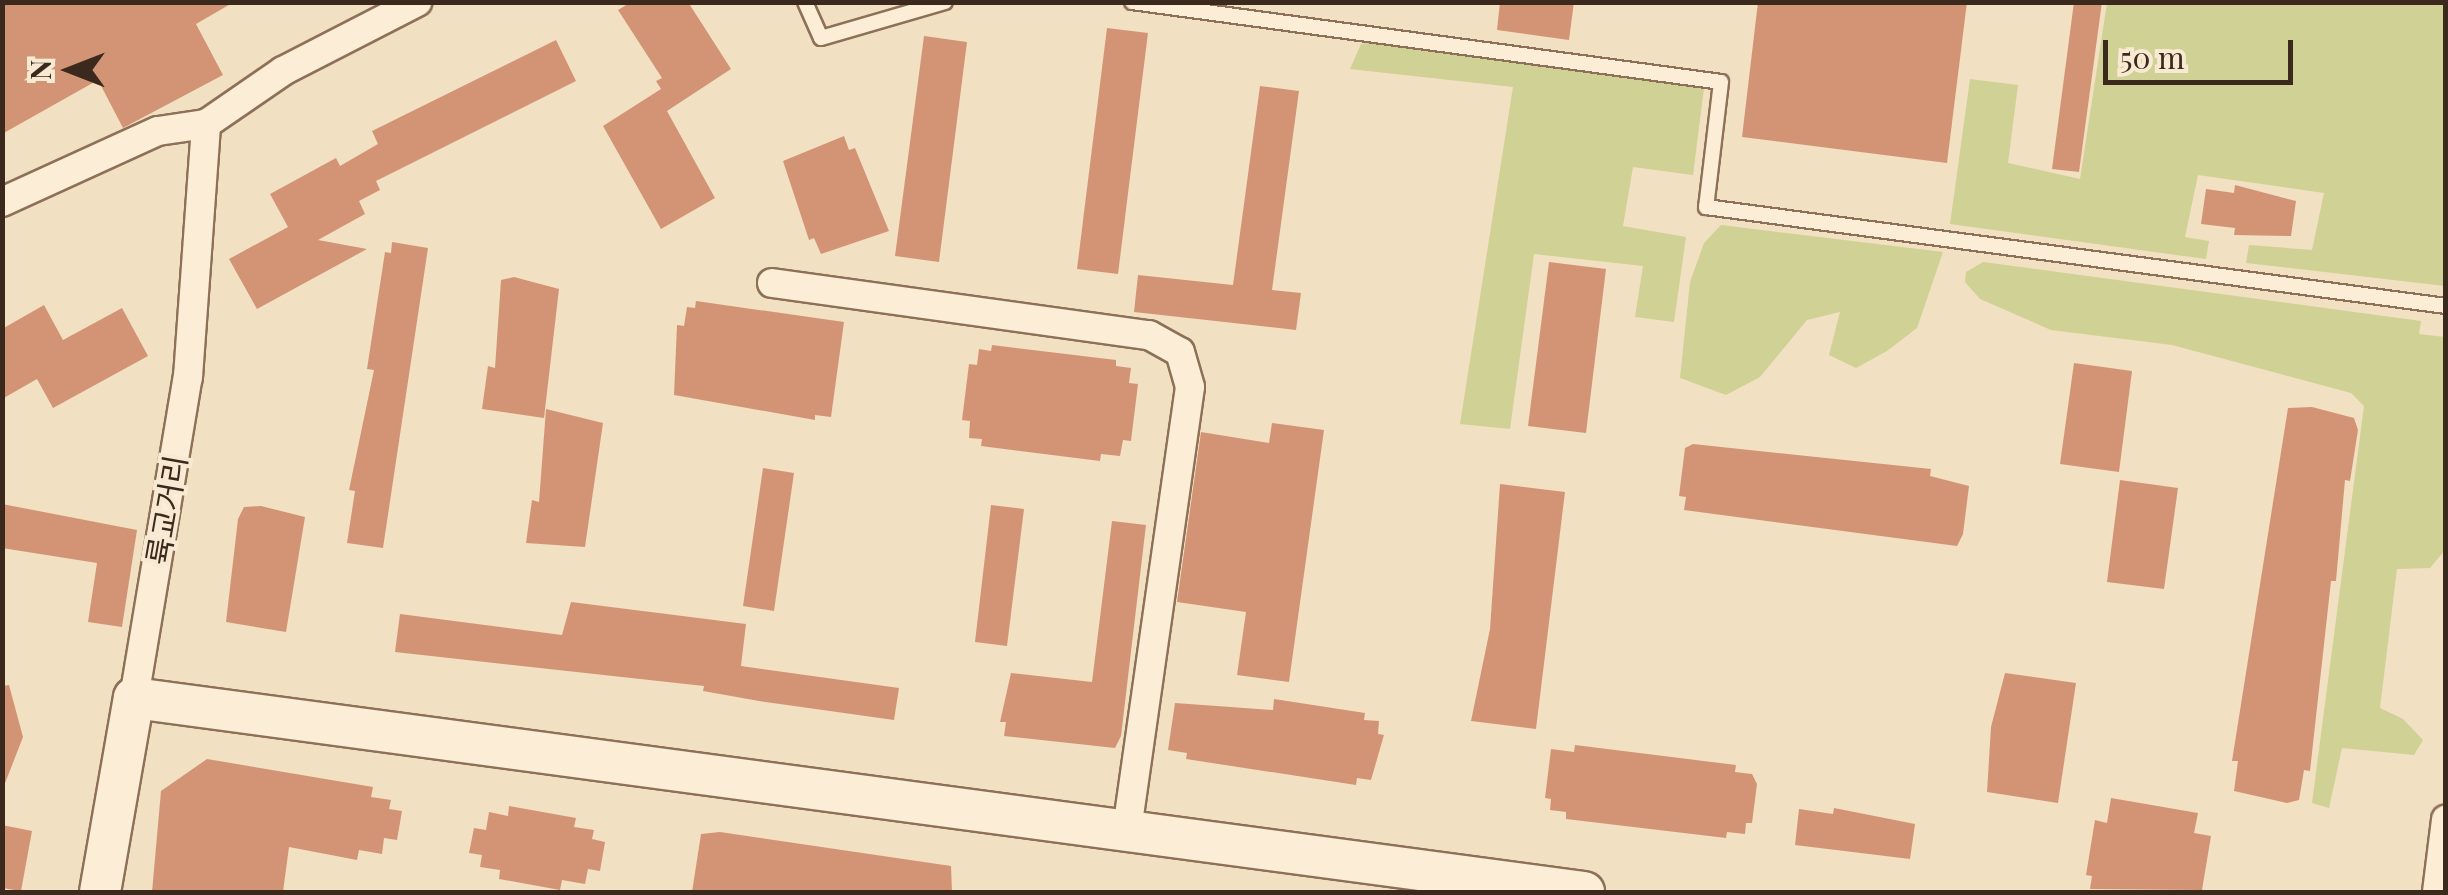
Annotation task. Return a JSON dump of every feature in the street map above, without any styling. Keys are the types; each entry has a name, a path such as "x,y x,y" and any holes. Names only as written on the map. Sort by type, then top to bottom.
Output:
{"street":[{"path":"2,202 158,132 206,124 284,71 417,2"},
{"name":"륙교거리","path":"100,892 188,377 206,124"},
{"path":"772,284 1150,335 1180,352 1190,387 1127,831"},
{"path":"134,698 1584,892"},
{"path":"2436,892 2446,820"}],"lane":[{"path":"806,2 821,38 944,2"},
{"path":"1132,2 1721,82 1706,207 2446,306"}],"green space":[{"path":"2107,3 2445,3 2445,286 2246,263 2249,245 2312,250 2324,193 2198,175 2185,237 2209,241 2206,259 1950,224 1970,79 2018,85 2008,163 2080,179"},
{"path":"1374,42 1704,88 1693,175 1633,167 1623,226 1686,237 1674,322 1635,317 1643,266 1534,254 1510,429 1460,424 1513,87 1350,69 1361,44"},
{"path":"1721,225 1943,252 1917,328 1887,351 1856,368 1829,355 1840,312 1807,320 1760,377 1726,395 1680,378 1690,282 1704,243"},
{"path":"1983,262 2421,321 2419,334 2445,337 2445,550 2430,568 2397,569 2380,708 2403,719 2423,740 2414,755 2342,748 2329,808 2312,803 2364,406 2351,393 2172,345 2051,330 1980,299 1965,282 1966,272"}],"building":[{"path":"2,2 234,2 196,24 223,75 123,128 98,80 2,134"},
{"path":"631,2 688,2 731,69 667,111 715,198 661,229 603,126 661,89 656,81 662,78 618,10"},
{"path":"1500,2 1574,2 1569,40 1497,30"},
{"path":"1758,2 1967,2 1947,163 1742,137"},
{"path":"2074,2 2102,2 2079,172 2052,169"},
{"path":"1107,28 1148,33 1118,274 1077,269"},
{"path":"924,36 967,42 939,262 895,256"},
{"path":"556,40 576,81 376,181 380,190 359,201 365,214 318,240 367,249 257,309 229,259 288,227 270,194 336,158 340,166 378,144 372,131"},
{"path":"1260,86 1299,91 1272,290 1301,293 1296,330 1134,312 1138,275 1233,285"},
{"path":"844,136 849,150 855,148 889,231 821,254 814,238 809,240 783,161"},
{"path":"2235,185 2296,201 2291,236 2234,235 2235,228 2201,224 2206,189 2234,193"},
{"path":"392,242 428,248 383,548 347,543 355,491 349,490 374,370 367,369 385,252 391,253"},
{"path":"1549,262 1606,269 1586,433 1528,426"},
{"path":"514,277 559,289 544,418 482,409 488,366 495,368 501,280"},
{"path":"696,301 844,322 831,417 815,415 815,420 674,395 677,325 684,326 687,307 695,308"},
{"path":"44,305 63,340 122,308 148,356 53,408 37,379 2,399 2,329"},
{"path":"992,345 1116,360 1116,366 1131,368 1129,383 1138,384 1131,441 1123,440 1120,456 1101,454 1100,461 981,446 982,439 969,438 970,421 962,420 969,364 977,365 979,349 991,351"},
{"path":"2074,363 2132,371 2119,472 2060,464"},
{"path":"2312,407 2354,418 2358,430 2350,481 2345,480 2336,581 2331,581 2310,771 2304,770 2299,800 2287,803 2234,791 2238,761 2232,761 2288,408"},
{"path":"546,409 603,423 585,547 526,543 532,500 539,502"},
{"path":"1272,423 1324,430 1289,682 1237,675 1246,612 1177,602 1201,432 1269,443"},
{"path":"1693,444 1931,469 1930,476 1969,486 1963,534 1957,546 1684,510 1686,497 1679,496 1685,448"},
{"path":"763,468 794,473 774,611 743,606"},
{"path":"2120,480 2178,488 2164,589 2107,582"},
{"path":"1500,484 1565,492 1536,729 1471,721 1490,629"},
{"path":"2,504 137,530 122,627 88,622 97,563 2,548"},
{"path":"991,505 1024,509 1007,646 975,642"},
{"path":"261,506 305,517 286,632 226,622 238,519 244,507"},
{"path":"1112,521 1146,525 1121,736 1115,748 1004,736 1006,722 1000,722 1011,673 1092,682"},
{"path":"571,602 746,624 741,666 899,688 894,720 703,691 704,686 395,652 400,614 562,635"},
{"path":"2005,673 2076,683 2058,803 1987,792 1991,727"},
{"path":"9,685 23,737 2,791 2,686"},
{"path":"1274,699 1365,713 1364,720 1379,721 1378,734 1384,735 1371,780 1357,778 1356,785 1186,759 1187,753 1168,750 1175,703 1273,710"},
{"path":"1575,745 1736,765 1735,772 1752,774 1757,784 1752,823 1746,823 1745,834 1727,832 1726,838 1566,819 1566,812 1550,810 1551,799 1545,798 1551,749 1574,752"},
{"path":"207,759 373,787 371,797 391,800 389,809 402,811 397,840 384,838 382,854 359,850 357,860 289,847 283,892 152,892 161,791"},
{"path":"2111,798 2198,813 2194,833 2211,836 2202,890 2090,889 2092,876 2086,875 2095,820 2107,823"},
{"path":"509,806 576,818 574,827 594,830 592,839 605,842 600,871 588,869 585,884 562,880 560,890 499,879 500,870 480,867 482,855 469,853 474,828 486,830 489,812 508,816"},
{"path":"1834,808 1915,824 1910,859 1795,845 1799,809 1833,814"},
{"path":"2,825 32,831 21,891 2,888"},
{"path":"720,832 951,866 952,892 692,892 701,834"}]}
